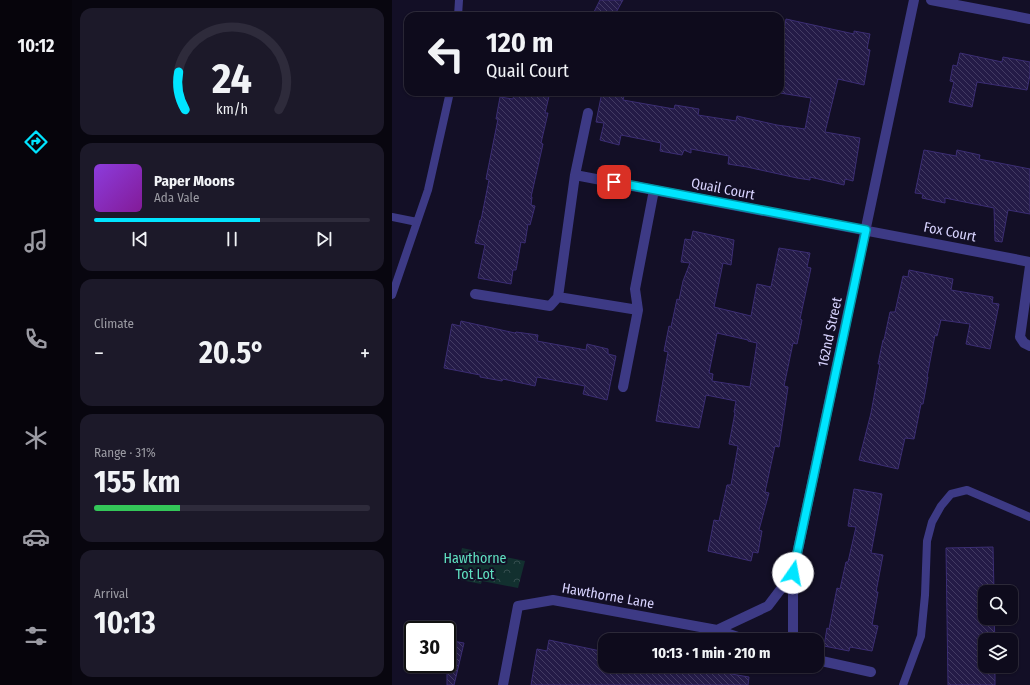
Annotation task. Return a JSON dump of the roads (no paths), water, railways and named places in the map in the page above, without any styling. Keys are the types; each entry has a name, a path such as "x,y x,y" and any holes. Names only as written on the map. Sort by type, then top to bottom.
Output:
{"street":[{"name":"162nd Street","path":"717,630 768,606 793,573 914,0"},
{"path":"931,0 1030,18"},
{"path":"475,294 550,306 558,297 574,174 588,113"},
{"name":"Quail Court","path":"574,174 866,230"},
{"path":"623,387 638,310 635,289 654,190"},
{"name":"Fox Court","path":"866,230 1030,262"},
{"path":"1030,266 1020,337 1024,344 1030,346"},
{"path":"558,297 638,310"},
{"path":"793,573 793,633"},
{"name":"Hawthorne Lane","path":"502,685 518,606 553,600 717,630 726,633"},
{"path":"824,662 871,672"}],"lane":[{"path":"458,12 459,0"},
{"path":"392,295 428,190 449,96"},
{"path":"392,217 417,222"},
{"path":"903,685 921,636 925,595 927,540 932,522 941,506 951,494 967,490 1030,517"}],"park label":[{"name":"Hawthorne Tot Lot","path":"475,566"}]}
